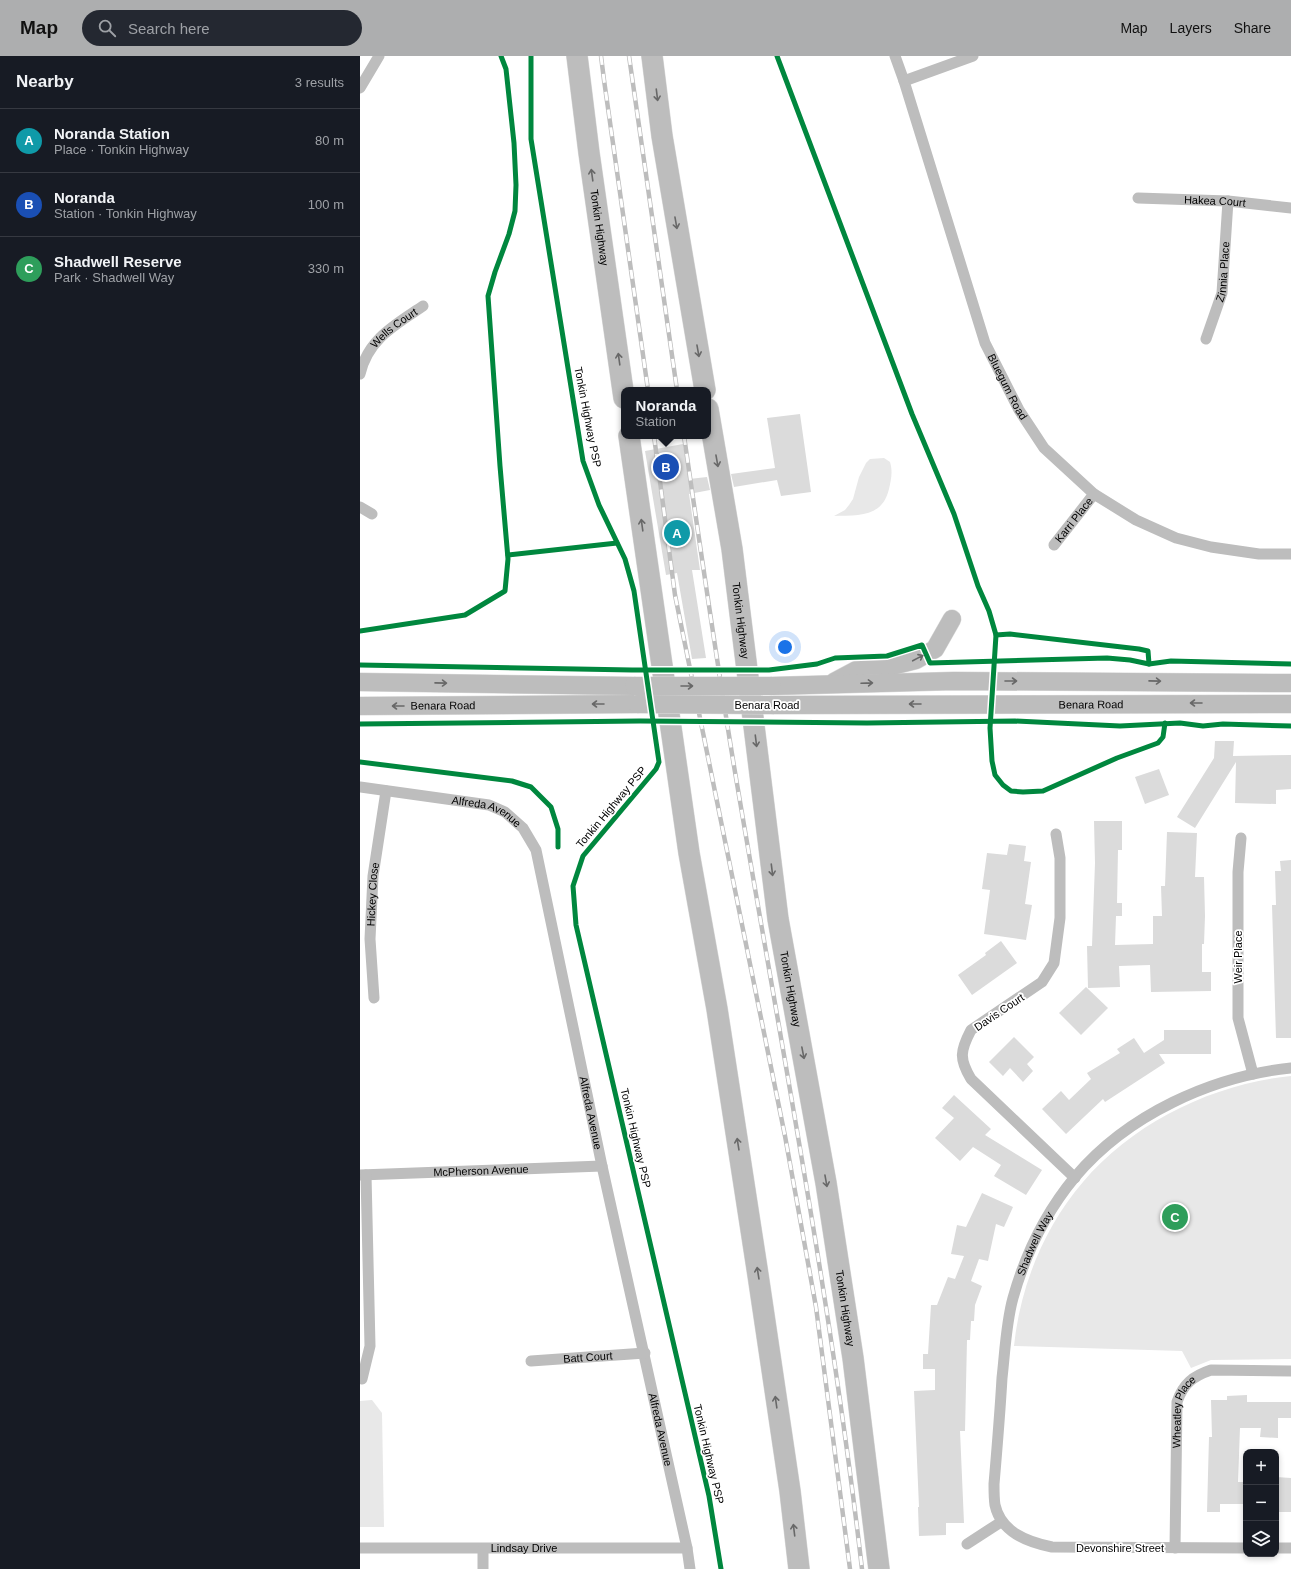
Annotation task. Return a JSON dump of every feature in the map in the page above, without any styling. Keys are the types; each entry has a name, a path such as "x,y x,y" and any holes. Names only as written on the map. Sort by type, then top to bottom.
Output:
{"highway":[{"name":"Tonkin Highway","path":"577,56 589,153 622,387"},
{"path":"652,56 662,136 704,387"},
{"name":"Tonkin Highway","path":"711,426 732,549 778,919 826,1183 852,1350 879,1569"},
{"path":"629,439 688,845 717,1009 758,1275 790,1491 799,1569"}],"main road":[{"path":"829,685 864,666 896,665 916,660 935,649 952,619"},
{"name":"Benara Road","path":"954,681 964,694 1132,693 1174,703"},
{"name":"Benara Road","path":"360,682 634,686 772,686 954,681 1291,683"},
{"path":"1218,682 1210,687 1211,690 1216,692 1268,696 1291,703"},
{"name":"Benara Road","path":"360,706 1291,703"}],"street":[{"path":"360,88 364,72 378,56"},
{"name":"Bluegum Road","path":"895,56 985,343 1019,410 1044,448 1094,494 1136,520 1176,538 1211,547 1259,554 1291,554"},
{"path":"904,81 973,56"},
{"name":"Hakea Court","path":"1138,198 1228,201 1291,208"},
{"name":"Zinnia Place","path":"1206,339 1222,293 1228,201"},
{"name":"Wells Court","path":"360,374 367,353 377,339 423,306"},
{"name":"Karri Place","path":"1054,545 1094,494"},
{"path":"360,508 372,514"},
{"name":"Alfreda Avenue","path":"360,787 489,805 505,812 523,828 536,850 602,1166 645,1353 687,1548 690,1569"},
{"name":"Hickey Close","path":"374,998 370,938 373,876 386,791"},
{"name":"Davis Court","path":"1056,834 1060,858 1060,918 1054,963 1042,982 971,1030 965,1041 962,1052 963,1066 971,1079 1075,1178"},
{"name":"Weir Place","path":"1241,838 1238,872 1238,1018 1253,1074"},
{"name":"Shadwell Way","path":"1001,1522 995,1505 994,1484 1005,1347 1013,1298 1027,1259 1044,1223 1075,1178 1090,1161 1125,1132 1160,1109 1205,1089 1253,1074 1291,1068"},
{"name":"McPherson Avenue","path":"363,1175 602,1166"},
{"path":"362,1379 370,1346 363,1175"},
{"name":"Batt Court","path":"531,1361 645,1353"},
{"name":"Wheatley Place","path":"1174,1548 1177,1402 1181,1391 1198,1374 1211,1370 1291,1371"},
{"path":"967,1544 1001,1522"},
{"name":"Devonshire Street","path":"1001,1522 1011,1531 1026,1539 1038,1544 1052,1547 1243,1548"},
{"name":"Lindsay Drive","path":"360,1548 687,1548"},
{"path":"1279,1548 1291,1548"},
{"path":"483,1549 483,1569"}],"shaded area":[{"path":"884,458 890,462 891,476 886,498 881,505 875,510 860,515 834,516 845,510 853,499 859,477 866,463 870,459"},
{"path":"1291,1076 1291,1359 1211,1360 1191,1368 1182,1351 1014,1346 1017,1324 1028,1280 1046,1238 1069,1200 1083,1182 1103,1161 1126,1141 1151,1124 1204,1097 1262,1080"},
{"path":"372,1400 382,1413 384,1527 360,1527 360,1401"}],"building":[{"path":"800,414 811,492 781,496 777,480 734,487 731,474 775,468 767,418"},
{"path":"683,444 689,479 707,477 710,490 689,494 700,570 692,570 706,658 692,659 677,573 666,575 645,451"},
{"path":"1215,741 1234,741 1233,756 1291,755 1291,789 1276,790 1276,804 1235,803 1236,762 1195,828 1177,817 1214,758"},
{"path":"1159,769 1169,795 1145,804 1135,777"},
{"path":"1094,821 1122,821 1122,850 1118,850 1117,903 1122,903 1122,916 1116,916 1115,945 1153,944 1153,916 1162,916 1161,886 1165,886 1167,832 1197,833 1195,877 1204,877 1205,916 1204,944 1202,944 1202,972 1211,972 1211,991 1151,992 1150,965 1119,966 1120,987 1088,988 1087,946 1092,946 1095,863"},
{"path":"1009,844 1026,846 1024,861 1031,862 1025,904 1032,905 1026,940 984,934 990,890 982,889 987,853 1007,855"},
{"path":"1291,860 1291,1038 1276,1038 1272,905 1276,905 1275,871 1281,871 1280,861"},
{"path":"1001,941 1017,963 972,995 958,975 986,955 985,953"},
{"path":"1086,987 1108,1008 1081,1035 1059,1013"},
{"path":"1164,1030 1211,1030 1211,1054 1159,1054 1165,1063 1105,1102 1103,1099 1066,1134 1042,1109 1061,1091 1069,1100 1091,1079 1087,1073 1120,1053 1117,1049 1134,1038 1144,1053 1164,1040"},
{"path":"1014,1037 1034,1057 1027,1064 1033,1071 1023,1082 1010,1068 1003,1076 989,1062"},
{"path":"954,1095 991,1129 985,1135 1042,1170 1026,1195 994,1176 1001,1165 973,1147 960,1161 935,1138 954,1118 942,1108"},
{"path":"982,1193 1013,1207 1004,1227 996,1224 988,1261 979,1259 971,1281 982,1286 975,1305 974,1321 971,1321 970,1340 967,1340 965,1431 960,1431 964,1523 946,1523 946,1535 919,1536 914,1391 935,1390 935,1369 923,1369 923,1354 928,1354 931,1305 937,1305 948,1277 955,1279 964,1256 951,1254 957,1225 966,1227"},
{"path":"1247,1395 1247,1402 1291,1402 1291,1418 1278,1418 1278,1438 1260,1437 1261,1428 1240,1428 1238,1482 1243,1482 1243,1504 1220,1504 1220,1512 1207,1512 1209,1437 1212,1437 1211,1400 1227,1400 1227,1396"},
{"path":"1279,1477 1291,1478 1291,1512 1279,1512"}],"railway":[{"path":"601,56 648,387"},
{"path":"629,56 677,387"},
{"path":"654,439 675,595 785,1136 816,1307 850,1569"},
{"path":"684,439 714,643 734,766 820,1267 862,1569"}],"cycle path":[{"path":"360,631 465,615 505,591 508,559 488,296 509,234 515,211 516,185 514,143 506,69 501,56"},
{"name":"Tonkin Highway PSP","path":"531,56 531,139 583,461 599,505 625,559 634,591 659,762 656,769 583,856 573,886 576,925 709,1496 721,1569"},
{"path":"777,56 912,414 954,514 978,586 989,611 996,635 990,728 992,761 995,775 1003,785 1011,791 1043,791 1117,758 1158,743 1163,737 1165,723"},
{"path":"508,555 617,543"},
{"path":"996,635 1010,634 1139,649 1148,651 1149,664"},
{"path":"360,665 632,670 769,670 817,664 835,658 887,656 922,645 930,663 1107,658 1130,660 1149,664 1171,661 1291,664"},
{"path":"360,724 640,721 867,723 1015,721 1120,726 1180,723 1203,726 1223,724 1291,726"},
{"path":"360,762 512,781 531,787 551,807 558,829 558,847"}],"place":[{"name":"Noranda","path":"666,467"},
{"name":"Noranda Station","path":"677,533"},
{"name":"Shadwell Reserve","path":"1175,1217"}]}
